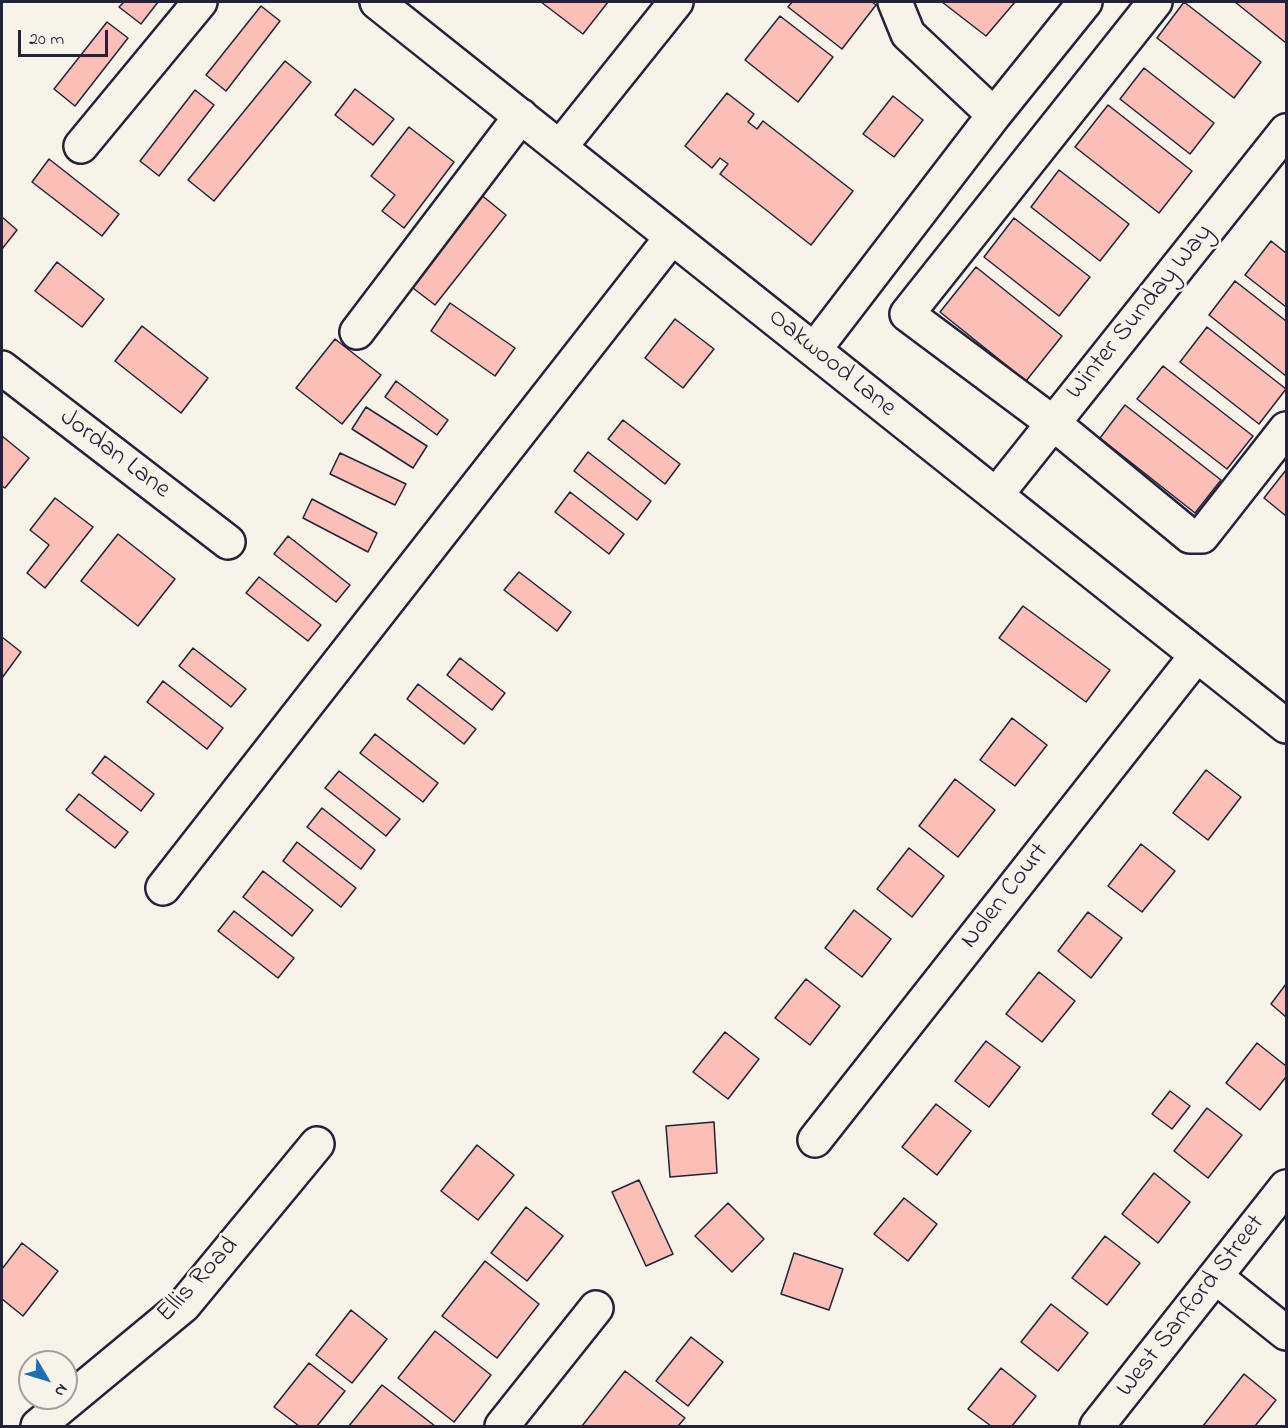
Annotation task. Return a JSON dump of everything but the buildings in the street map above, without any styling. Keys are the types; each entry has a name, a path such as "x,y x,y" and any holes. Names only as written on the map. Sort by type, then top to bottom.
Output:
{"street":[{"path":"81,146 200,2"},
{"name":"Oakwood Lane","path":"377,2 1287,726"},
{"path":"560,147 676,2"},
{"path":"895,2 908,34 994,115"},
{"path":"814,350 994,115 1085,2"},
{"path":"1155,2 907,314 1053,423 1191,536 1197,538 1202,536 1287,429"},
{"path":"357,332 520,116"},
{"name":"Winter Sunday Way","path":"996,495 1287,131"},
{"path":"163,888 672,237"},
{"name":"Jordan Lane","path":"2,368 228,542"},
{"name":"Nolen Court","path":"815,1140 1197,655"},
{"name":"Ellis Road","path":"38,1426 184,1305 317,1144"},
{"name":"West Sanford Street","path":"1097,1426 1287,1187"},
{"path":"1216,1277 1287,1333"},
{"path":"502,1426 596,1308"}]}
